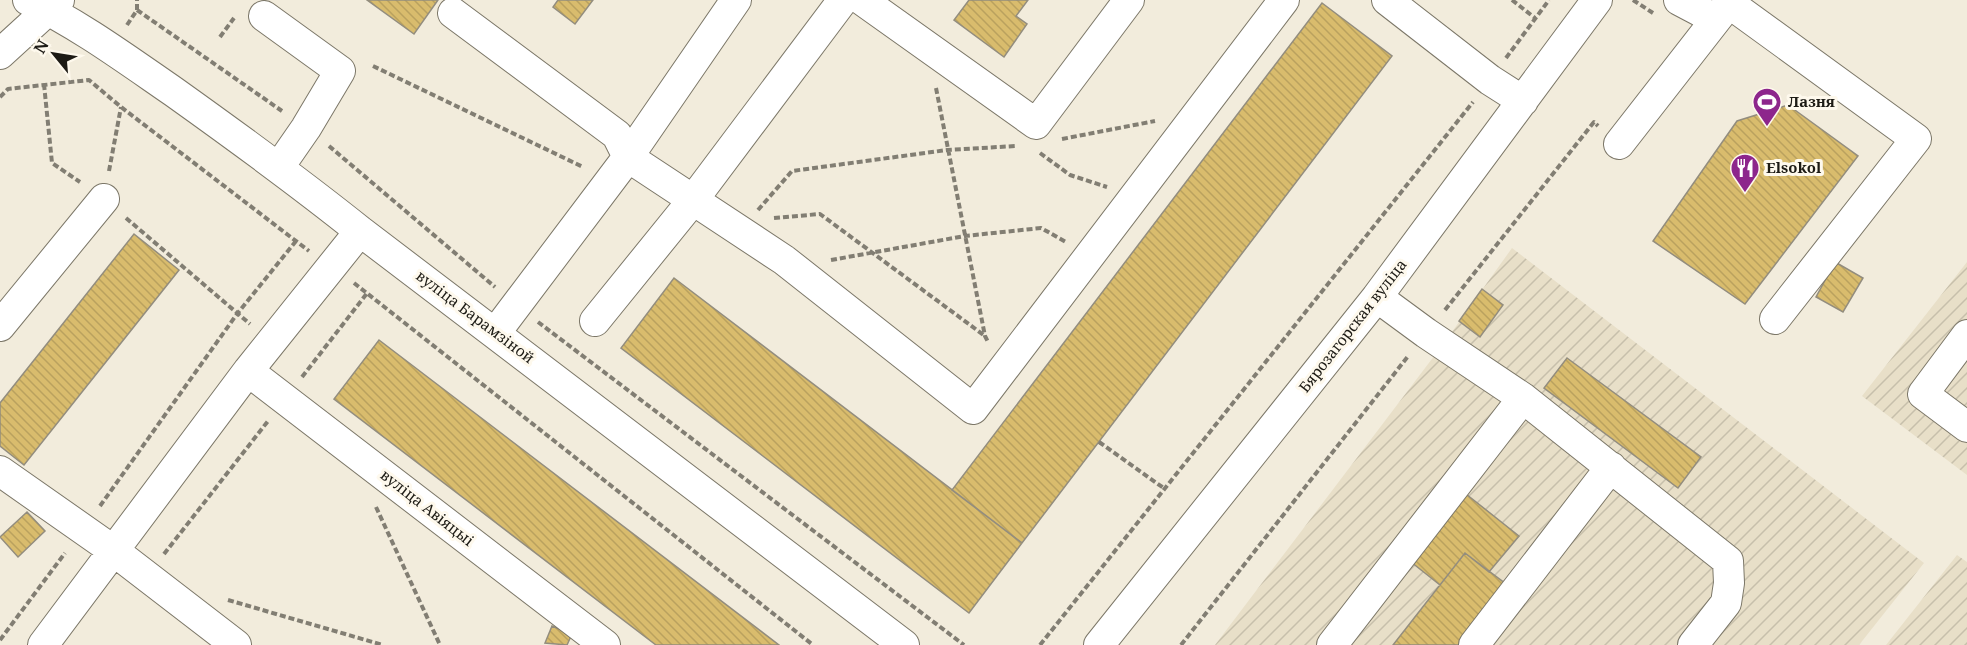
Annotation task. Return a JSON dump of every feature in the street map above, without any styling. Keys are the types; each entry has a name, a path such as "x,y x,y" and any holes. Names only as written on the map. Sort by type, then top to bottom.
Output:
{"street":[{"path":"495,332 619,169 736,0"},
{"path":"595,321 693,200 843,0"},
{"path":"862,0 928,46 1040,137 1129,0"},
{"path":"619,169 745,225 792,267 973,409 1284,0"},
{"path":"1387,0 1490,80 1523,101"},
{"name":"Бярозагорская вуліца","path":"1099,645 1377,297 1597,0"},
{"path":"1679,0 1715,19"},
{"path":"0,54 45,3"},
{"name":"вуліца Барамзіной","path":"45,3 279,167 904,645"},
{"path":"1618,144 1729,3 1916,139 1775,319"},
{"path":"453,13 617,135 619,169"},
{"path":"264,16 340,71 306,128 279,167"},
{"path":"0,326 104,199"},
{"path":"43,645 248,371 360,231"},
{"path":"1377,297 1522,398 1728,561 1729,583 1726,603 1693,645"},
{"path":"1967,334 1923,394 1967,427"},
{"name":"вуліца Авіяцыі","path":"248,371 605,645"},
{"path":"1332,645 1522,398"},
{"path":"1474,645 1611,467"},
{"path":"0,471 114,551 236,645"}],"path":[{"path":"1512,0 1535,18"},
{"path":"1040,645 1490,80 1548,0"},
{"path":"137,10 306,128 516,305 964,645"},
{"path":"928,46 985,336 1001,371"},
{"path":"373,66 619,169"},
{"path":"0,97 8,89 89,80 296,242 368,292 813,645"},
{"path":"44,84 52,163 104,199 237,314 273,340"},
{"path":"104,199 121,107"},
{"path":"745,225 792,171 1198,113"},
{"path":"1181,645 1594,122 1618,144"},
{"path":"1040,137 1070,175 1135,196"},
{"path":"745,225 820,214 985,336"},
{"path":"792,267 965,236 1041,228 1090,255"},
{"path":"0,639 83,529 237,314 296,242"},
{"path":"147,576 368,292"},
{"path":"1099,442 1165,489"},
{"path":"372,499 440,645"},
{"path":"225,599 383,645"}],"shaded area":[{"path":"1512,248 1924,563 1859,645 1215,645 1444,343"},
{"path":"1967,262 1967,475 1862,396"},
{"path":"1957,555 1967,562 1967,645 1886,645"}],"building":[{"path":"367,0 438,0 414,34"},
{"path":"558,0 593,0 575,24 553,7"},
{"path":"969,0 1028,0 1016,16 1027,24 1004,57 954,20"},
{"path":"1322,3 1392,56 1022,543 952,490"},
{"path":"1788,105 1858,156 1745,304 1653,241 1737,121"},
{"path":"134,234 179,270 24,465 0,446 0,403"},
{"path":"1835,262 1863,278 1843,312 1816,297"},
{"path":"674,278 1022,543 969,613 621,348"},
{"path":"1482,289 1503,305 1480,337 1459,321"},
{"path":"379,340 779,645 656,645 334,399"},
{"path":"1567,358 1701,457 1678,488 1544,388"},
{"path":"1466,494 1519,536 1489,572 1465,553 1440,585 1411,562"},
{"path":"27,512 45,531 18,557 0,537"},
{"path":"1465,553 1506,584 1459,645 1393,645"},
{"path":"552,626 572,634 567,645 545,643"}],"place":[{"name":"Лазня","path":"1767,128"},
{"name":"Elsokol","path":"1745,194"}]}
